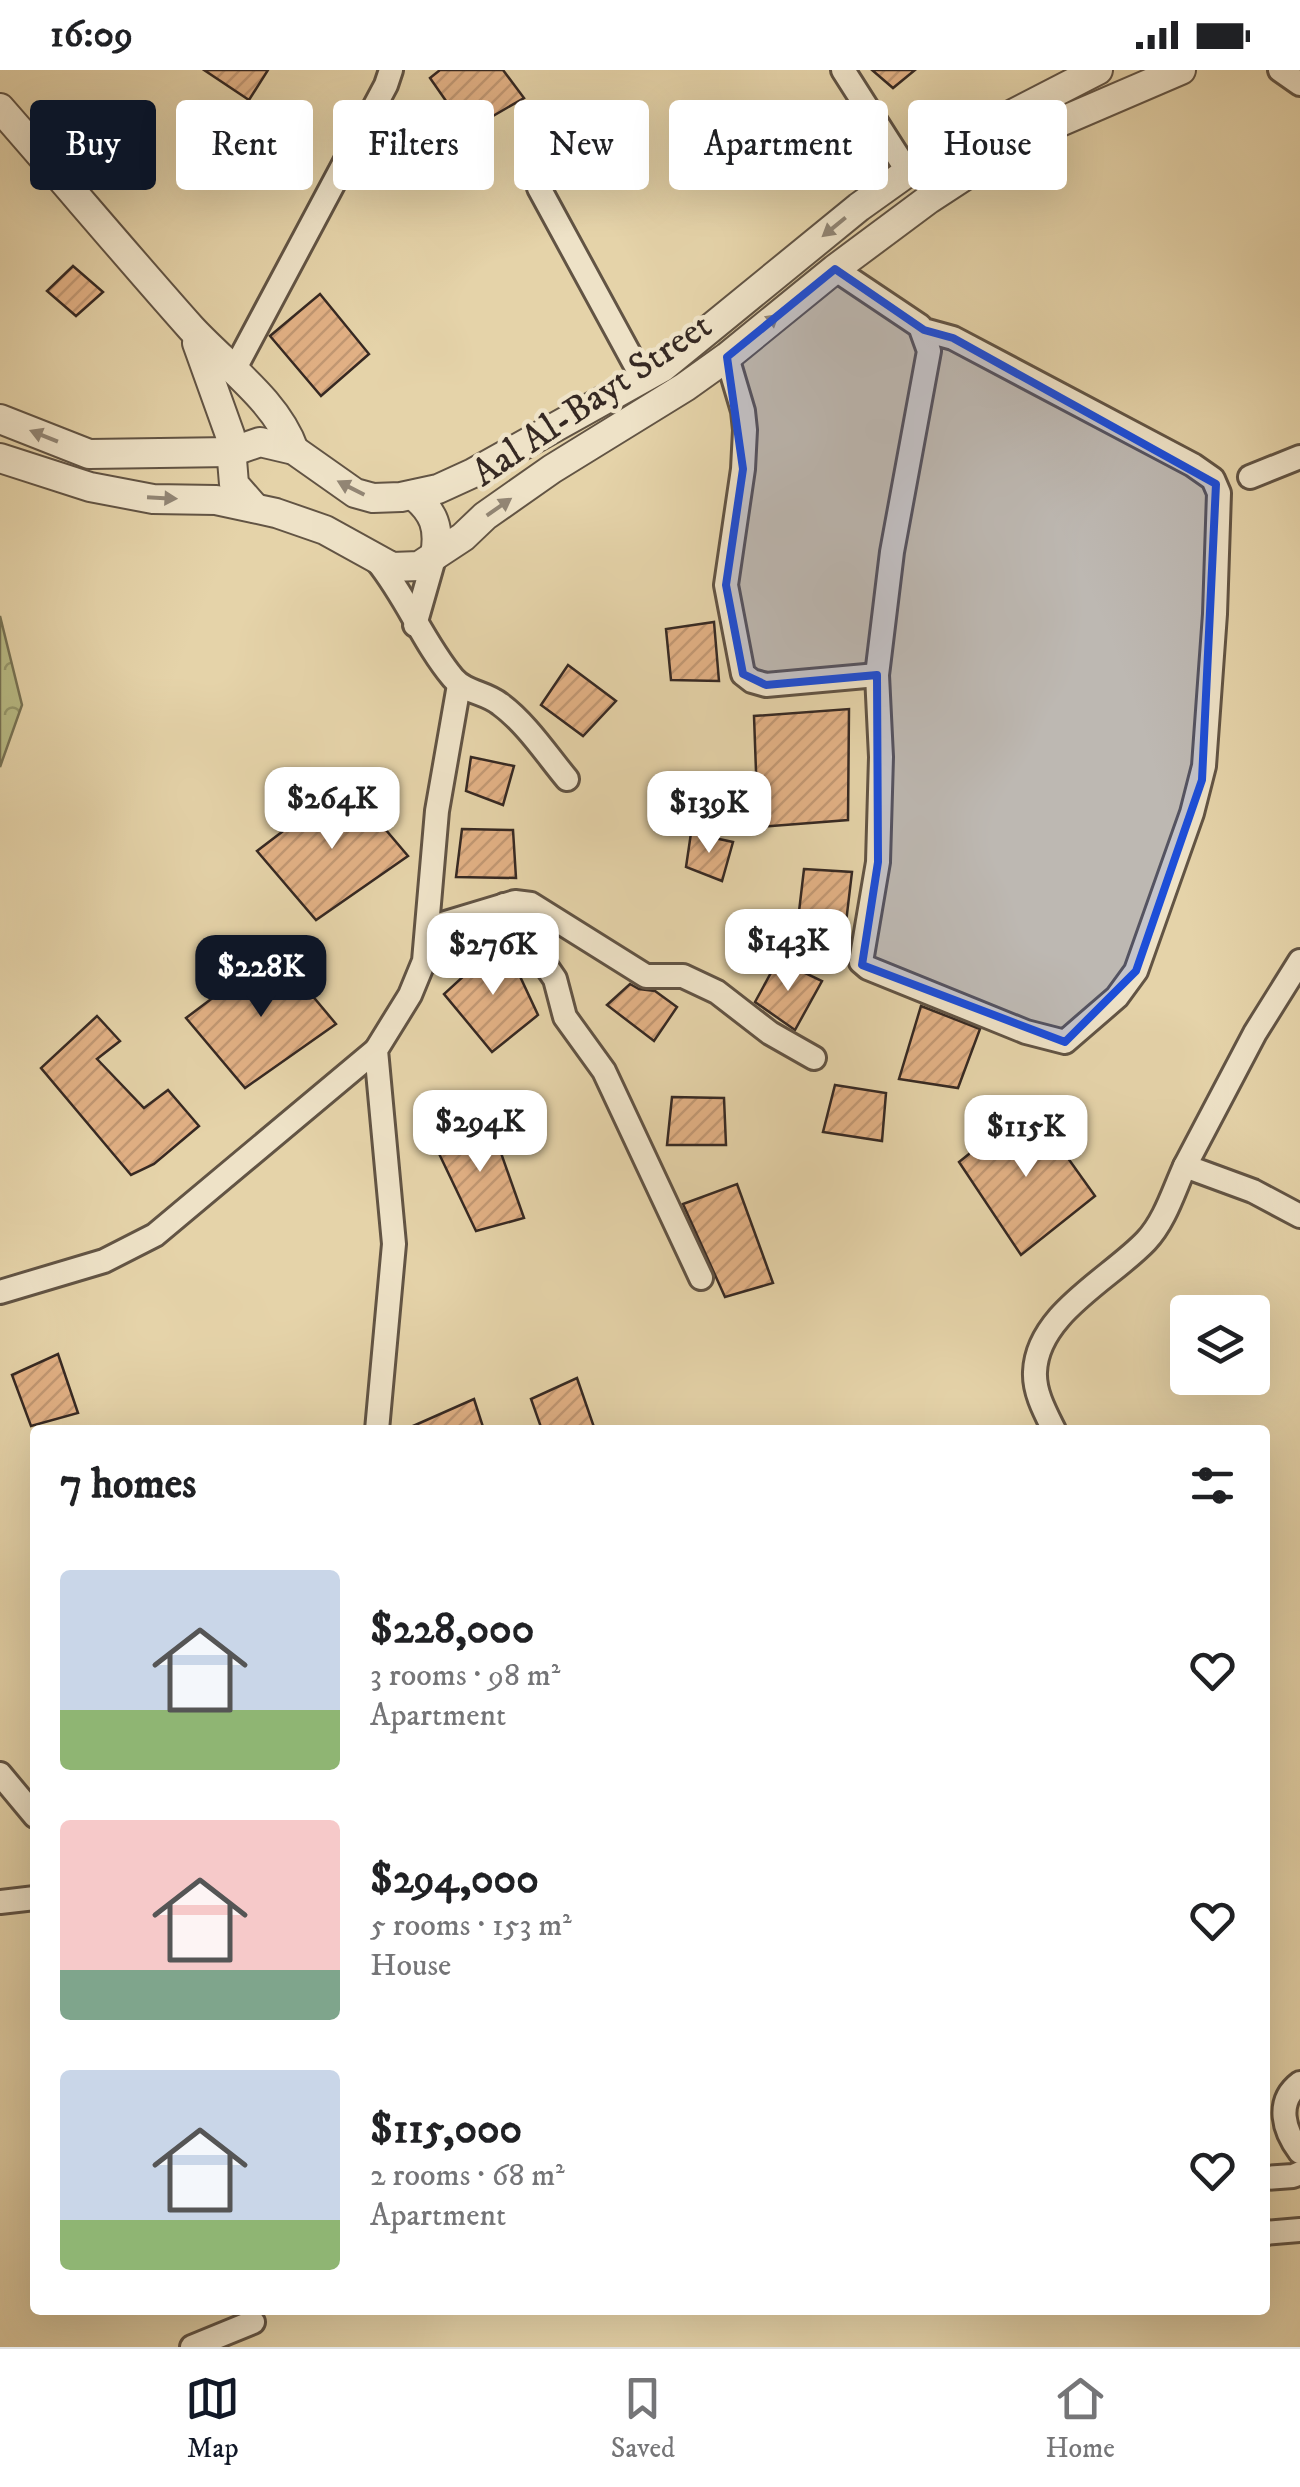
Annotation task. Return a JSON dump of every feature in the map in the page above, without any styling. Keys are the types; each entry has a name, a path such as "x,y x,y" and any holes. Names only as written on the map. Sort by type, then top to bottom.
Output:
{"street":[{"path":"233,372 391,70"},
{"path":"843,70 908,172"},
{"name":"Aal Al-Bayt Street","path":"1040,100 1098,70"},
{"name":"Aal Al-Bayt Street","path":"0,458 106,490 153,499 216,500 302,520 377,561 406,568 419,566 552,468 727,357 834,269 1004,150 1180,70"},
{"path":"1280,70 1300,84"},
{"path":"0,108 191,328 280,421 294,450"},
{"name":"Aal Al-Bayt Street","path":"294,450 355,494 373,498 438,489 663,368 845,218 908,172"},
{"path":"540,190 643,378"},
{"path":"834,269 924,330 954,338 1194,464 1213,479 1218,493 1215,614 1202,780 1136,971 1117,997 1066,1042 1026,1032 862,964 878,862 877,674 892,552 928,362 924,330"},
{"path":"191,328 230,434 234,484 254,508"},
{"path":"727,357 745,430 726,585 743,674 752,682 766,685 877,674"},
{"path":"0,419 89,454 232,452 260,442 294,450"},
{"path":"1250,477 1300,457"},
{"path":"413,495 435,521 438,538 415,625"},
{"path":"377,561 399,591 415,625 459,685 508,709 568,780"},
{"path":"0,1292 104,1261 155,1235 376,1050 420,976 429,928 437,811 459,685"},
{"path":"429,928 504,905 531,904 646,976 683,976 717,992 770,1033 814,1058"},
{"path":"504,905 556,979 565,1017 604,1070 701,1278"},
{"path":"1052,1425 1034,1370 1042,1340 1061,1316 1147,1240 1256,1032 1300,961"},
{"path":"376,1050 394,1244 377,1425"},
{"path":"1185,1166 1253,1192 1300,1216"},
{"path":"0,1774 30,1810"},
{"path":"0,1902 30,1899"},
{"path":"1300,2084 1288,2095 1284,2116 1290,2140 1300,2152"},
{"path":"1270,2178 1300,2172"},
{"path":"1270,2233 1300,2230"},
{"path":"192,2347 253,2322"}],"highlighted area":[{"path":"835,269 924,330 953,338 1216,484 1202,780 1136,971 1065,1042 862,965 878,862 877,675 766,685 743,674 726,585 743,469 727,357"}],"green space":[{"path":"0,616 22,705 0,767"}],"building":[{"path":"204,70 268,70 249,100"},
{"path":"440,70 503,70 524,98 514,100 514,104 494,115 494,100 445,100 430,78"},
{"path":"872,70 915,70 893,88"},
{"path":"73,266 103,292 76,316 47,291"},
{"path":"320,294 369,354 321,396 270,336"},
{"path":"714,622 719,681 671,680 666,629"},
{"path":"568,665 616,701 583,736 541,705"},
{"path":"849,709 848,820 758,827 754,716"},
{"path":"471,757 514,766 503,805 466,791"},
{"path":"346,783 408,856 316,920 257,851"},
{"path":"462,829 513,830 516,878 456,877"},
{"path":"691,833 733,842 722,881 686,867"},
{"path":"804,869 852,872 845,931 798,920"},
{"path":"503,940 538,1015 492,1052 444,994"},
{"path":"275,951 336,1024 245,1088 186,1018"},
{"path":"778,960 822,981 795,1030 755,1002"},
{"path":"630,984 655,991 677,1007 654,1041 607,1005"},
{"path":"921,1006 980,1029 958,1088 899,1079"},
{"path":"97,1016 120,1041 97,1059 144,1108 168,1090 199,1126 154,1164 131,1175 41,1068"},
{"path":"835,1085 886,1093 882,1141 823,1132"},
{"path":"672,1097 724,1098 726,1145 667,1145"},
{"path":"1030,1105 1095,1196 1021,1255 959,1162"},
{"path":"489,1119 524,1218 476,1231 432,1139"},
{"path":"737,1184 773,1283 725,1297 683,1204"},
{"path":"58,1354 78,1413 31,1425 12,1375"},
{"path":"577,1378 593,1425 540,1425 531,1399"},
{"path":"474,1399 482,1425 415,1425"}]}
